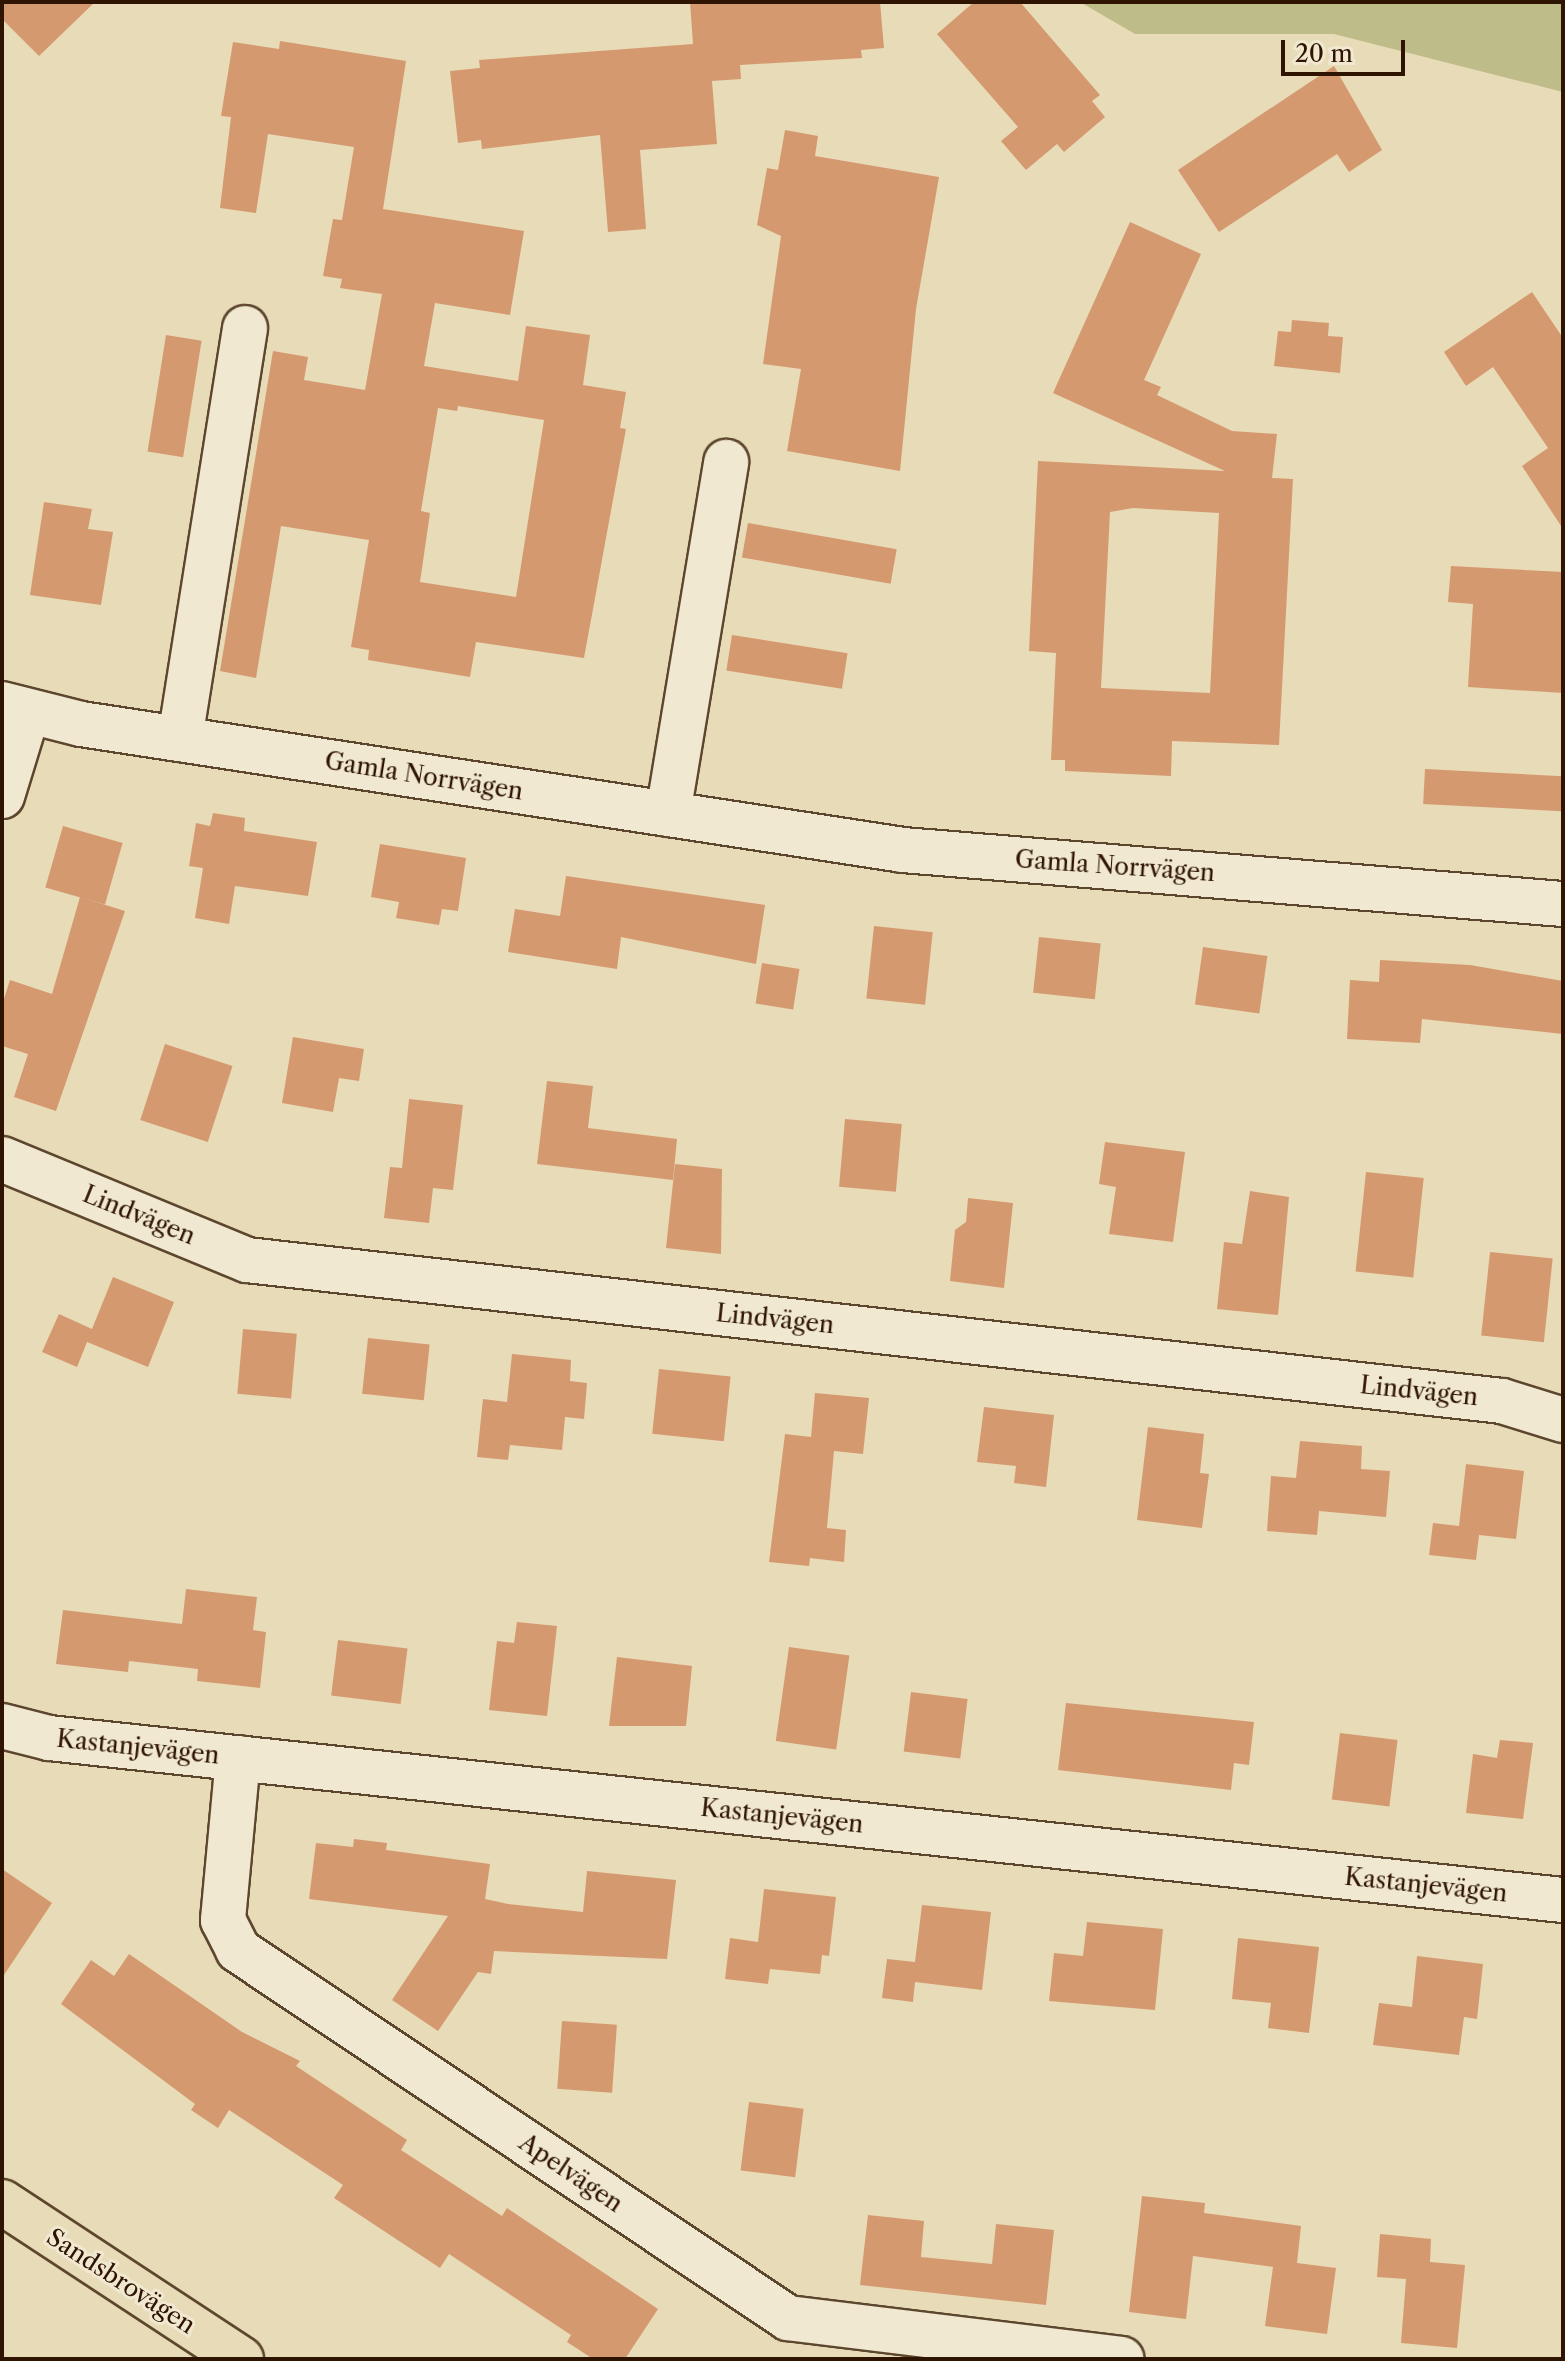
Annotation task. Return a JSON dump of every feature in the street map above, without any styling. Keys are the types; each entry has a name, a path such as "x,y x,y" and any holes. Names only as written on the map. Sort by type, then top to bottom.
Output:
{"main road":[{"name":"Sandsbrovägen","path":"2,2202 241,2359"}],"street":[{"path":"180,739 245,328"},
{"path":"668,814 726,462"},
{"path":"2,796 14,709"},
{"name":"Gamla Norrvägen","path":"14,709 180,739 903,850 1563,904"},
{"name":"Lindvägen","path":"2,1159 247,1260 1502,1401 1563,1420"},
{"name":"Kastanjevägen","path":"2,1726 49,1738 1563,1900"},
{"name":"Apelvägen","path":"238,1758 223,1920 238,1950 788,2318 1121,2359"}],"shaded area":[{"path":"1080,2 1563,2 1563,92 1334,34 1135,34"}],"building":[{"path":"2,2 95,2 39,56 2,19"},
{"path":"690,2 880,2 884,48 861,50 862,58 740,65 741,79 712,81 717,144 640,150 646,229 608,232 600,135 482,149 481,140 458,143 450,71 480,68 479,60 693,44"},
{"path":"974,2 1020,2 1100,95 1092,101 1105,117 1064,152 1057,144 1026,170 1001,141 1018,127 937,34"},
{"path":"280,41 406,61 383,209 524,231 510,315 435,303 424,366 518,381 526,326 590,335 583,385 626,392 620,428 626,429 584,658 476,642 470,677 368,660 369,650 351,647 369,540 281,526 256,678 220,671 273,351 308,357 304,380 365,390 382,294 340,288 342,279 323,276 333,219 342,220 354,147 268,134 256,213 220,208 231,117 221,116 233,42 279,49","holes":["458,406 544,420 516,597 420,582 430,513 421,511 438,408 457,411"]},
{"path":"1334,66 1382,150 1349,172 1337,154 1219,232 1178,170"},
{"path":"785,130 818,136 815,156 939,177 916,309 900,471 787,451 801,369 763,364 781,236 757,225 767,168 778,170"},
{"path":"1130,222 1201,254 1144,380 1161,387 1157,395 1232,431 1277,434 1272,478 1293,479 1279,745 1172,741 1171,776 1065,771 1065,760 1051,760 1056,653 1029,651 1038,461 1225,471 1053,393","holes":["1133,508 1219,513 1210,693 1101,688 1110,512"]},
{"path":"1532,292 1563,338 1563,529 1522,466 1548,448 1493,367 1466,386 1444,352"},
{"path":"1292,320 1329,323 1328,336 1343,337 1340,373 1274,366 1278,331 1291,332"},
{"path":"166,335 202,341 183,457 148,452"},
{"path":"44,502 92,509 88,529 113,532 101,605 30,595"},
{"path":"748,523 897,549 891,584 742,557"},
{"path":"1451,566 1563,572 1563,693 1468,687 1473,604 1448,602"},
{"path":"732,635 848,653 842,689 726,671"},
{"path":"1425,769 1563,776 1561,811 1423,804"},
{"path":"213,813 245,818 244,831 317,842 308,896 235,886 229,924 195,918 203,868 189,866 196,823 210,826"},
{"path":"63,826 123,843 105,905 45,888"},
{"path":"380,844 466,858 458,911 442,909 439,925 396,918 399,902 371,897"},
{"path":"566,876 765,905 756,964 621,937 617,969 508,952 515,909 560,916"},
{"path":"80,897 125,911 56,1111 14,1097 28,1054 2,1046 2,1005 10,980 52,994"},
{"path":"874,926 933,932 925,1005 866,999"},
{"path":"1039,937 1101,943 1095,999 1033,993"},
{"path":"1203,947 1267,956 1259,1013 1195,1004"},
{"path":"1380,960 1470,965 1563,981 1563,1034 1422,1019 1420,1043 1347,1039 1350,980 1379,982"},
{"path":"762,963 800,969 793,1009 756,1003"},
{"path":"293,1037 364,1049 359,1081 339,1078 333,1112 282,1103"},
{"path":"165,1044 233,1066 208,1142 140,1120"},
{"path":"547,1081 593,1086 588,1128 677,1139 673,1180 537,1164"},
{"path":"409,1099 463,1105 453,1190 433,1188 429,1223 384,1218 390,1167 402,1168"},
{"path":"845,1119 902,1124 896,1192 839,1187"},
{"path":"1105,1142 1185,1152 1173,1242 1109,1234 1116,1187 1099,1184"},
{"path":"675,1164 722,1169 721,1254 666,1248"},
{"path":"1366,1172 1424,1178 1413,1278 1356,1271"},
{"path":"1250,1191 1289,1197 1278,1315 1217,1309 1224,1242 1242,1244"},
{"path":"968,1198 1013,1203 1004,1288 950,1281 955,1230 966,1222"},
{"path":"1490,1252 1553,1259 1544,1342 1481,1336"},
{"path":"113,1277 174,1302 148,1367 87,1342 77,1367 42,1352 59,1314 92,1329"},
{"path":"243,1329 297,1334 291,1398 237,1394"},
{"path":"368,1338 430,1344 424,1400 362,1394"},
{"path":"512,1354 571,1360 570,1381 587,1383 584,1419 565,1417 562,1450 510,1445 508,1460 477,1457 483,1399 507,1402"},
{"path":"659,1369 731,1377 724,1441 652,1434"},
{"path":"815,1393 869,1398 863,1454 834,1451 827,1528 846,1530 844,1562 810,1558 809,1566 769,1562 785,1434 811,1437"},
{"path":"984,1407 1054,1415 1046,1487 1014,1483 1016,1466 977,1462"},
{"path":"1148,1427 1204,1434 1200,1473 1209,1474 1202,1528 1137,1520"},
{"path":"1300,1441 1362,1446 1361,1469 1390,1471 1386,1517 1319,1511 1317,1535 1267,1531 1271,1476 1296,1478"},
{"path":"1466,1464 1524,1471 1516,1539 1479,1535 1476,1560 1429,1555 1433,1523 1459,1526"},
{"path":"186,1589 257,1597 253,1630 266,1632 260,1688 197,1681 198,1669 129,1661 128,1672 56,1664 63,1610 182,1624"},
{"path":"517,1622 557,1626 547,1716 489,1710 497,1641 514,1643"},
{"path":"338,1640 407,1649 401,1704 331,1696"},
{"path":"789,1647 849,1655 836,1750 776,1741"},
{"path":"617,1657 692,1666 686,1726 609,1726"},
{"path":"911,1692 968,1699 960,1758 904,1752"},
{"path":"1066,1703 1254,1722 1249,1765 1234,1763 1231,1790 1058,1770"},
{"path":"1340,1733 1398,1740 1389,1807 1332,1800"},
{"path":"1500,1740 1533,1743 1523,1819 1466,1813 1473,1754 1497,1758"},
{"path":"354,1839 387,1843 386,1850 490,1864 485,1899 508,1904 583,1912 587,1871 676,1880 667,1959 494,1951 491,1974 478,1972 438,2031 392,2000 448,1916 309,1899 316,1843 353,1847"},
{"path":"2,1869 52,1903 2,1978"},
{"path":"764,1889 836,1897 829,1956 822,1955 820,1974 770,1969 768,1984 725,1979 730,1938 758,1942"},
{"path":"922,1905 991,1912 982,1990 915,1982 913,2002 882,1998 887,1959 915,1962"},
{"path":"1087,1922 1163,1929 1155,2010 1049,2001 1054,1953 1083,1956"},
{"path":"1238,1938 1319,1947 1309,2033 1268,2028 1271,2003 1232,1999"},
{"path":"129,1954 242,2032 300,2061 296,2066 407,2140 401,2150 502,2216 507,2208 658,2309 625,2359 593,2359 567,2342 571,2335 449,2254 440,2268 334,2198 343,2185 229,2110 218,2128 191,2110 195,2104 61,2004 91,1960 114,1976"},
{"path":"1417,1956 1483,1964 1477,2019 1464,2017 1459,2055 1373,2045 1379,2003 1412,2007"},
{"path":"562,2021 617,2025 612,2093 557,2089"},
{"path":"749,2102 804,2109 795,2177 741,2170"},
{"path":"1142,2196 1205,2203 1204,2213 1301,2226 1297,2263 1336,2268 1327,2334 1265,2326 1273,2267 1193,2256 1186,2319 1129,2312"},
{"path":"868,2215 924,2221 921,2257 992,2264 996,2224 1054,2230 1046,2305 860,2285"},
{"path":"1380,2234 1431,2239 1430,2262 1465,2265 1457,2348 1401,2343 1406,2279 1377,2277"}]}
